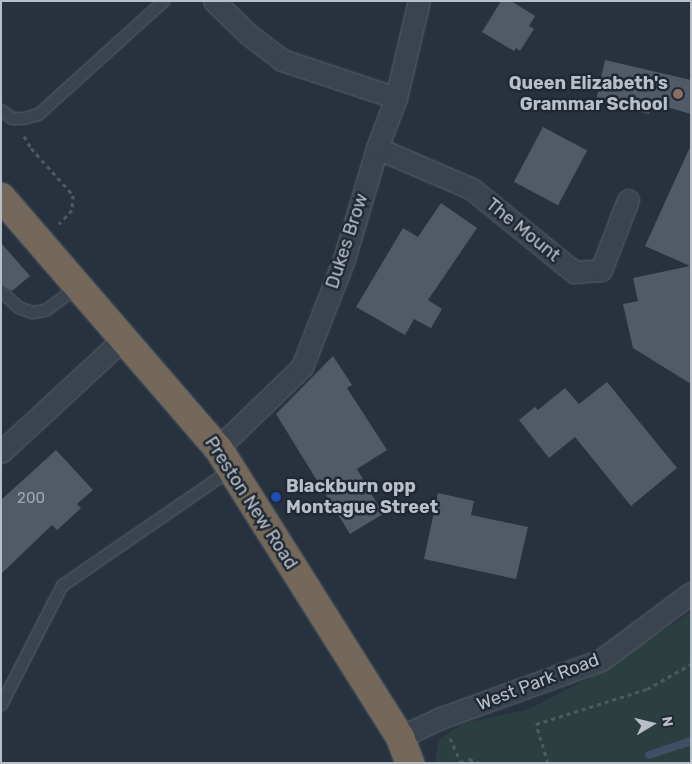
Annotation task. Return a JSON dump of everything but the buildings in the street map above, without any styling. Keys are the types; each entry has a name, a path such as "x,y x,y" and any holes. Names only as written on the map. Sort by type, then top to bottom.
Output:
{"highway":[{"name":"Preston New Road","path":"2,198 225,458 400,737 410,763"}],"street":[{"path":"214,1 248,34 282,60 396,98"},
{"name":"Dukes Brow","path":"225,458 302,367 344,259 377,148 396,98 419,1"},
{"name":"The Mount","path":"377,148 472,189 574,272 601,270 628,200"},
{"path":"1,452 124,338"},
{"name":"West Park Road","path":"400,737 441,718 601,660 691,593"}],"lane":[{"path":"1,110 12,118 23,118 38,114 163,1"},
{"path":"1,292 18,307 32,312 45,310 78,286"},
{"path":"1,704 62,585 225,458"}],"path":[{"path":"23,135 31,148 73,195 72,210 40,241"},
{"path":"548,763 536,724 648,689 691,664"},
{"path":"461,763 469,759 480,763"}],"green space":[{"path":"691,612 691,763 435,763 439,739 464,723 526,710 592,677"}],"waterway":[{"path":"649,755 691,741"}],"place":[{"name":"Queen Elizabeth's Grammar School","path":"678,94"},
{"name":"Blackburn opp Montague Street","path":"276,497"}]}
